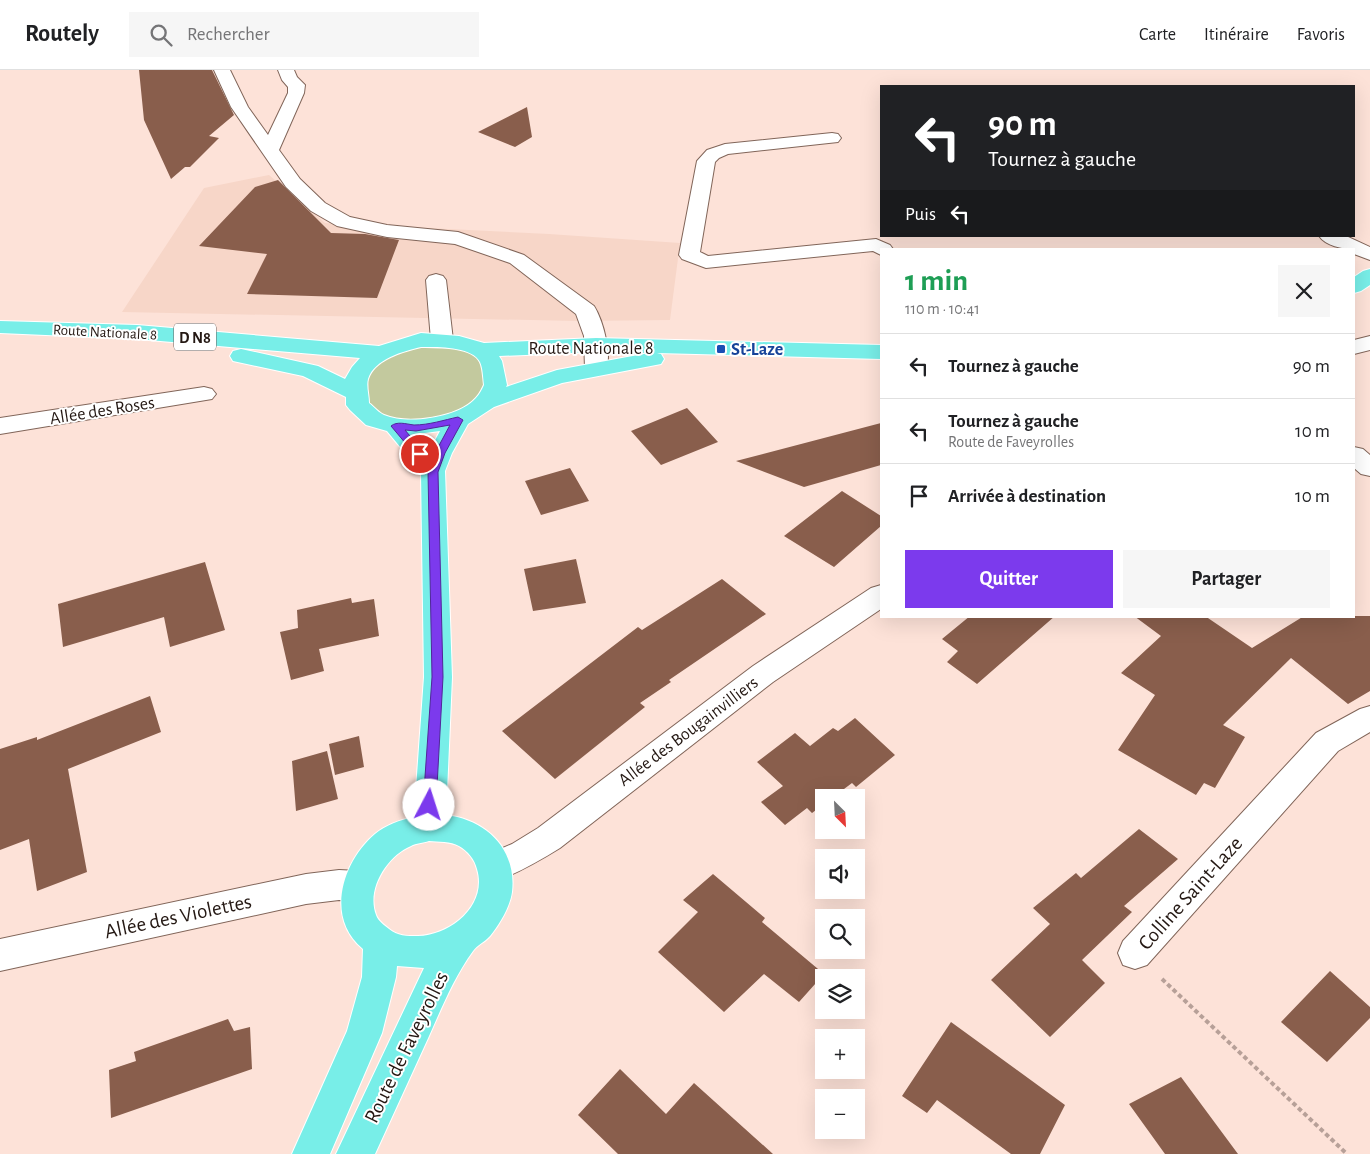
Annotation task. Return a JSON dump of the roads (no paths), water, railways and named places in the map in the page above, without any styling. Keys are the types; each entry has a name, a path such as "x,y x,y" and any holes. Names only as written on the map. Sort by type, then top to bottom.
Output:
{"main road":[{"path":"1355,286 1370,275"},
{"name":"Route Nationale 8","path":"4,327 137,332 381,353"},
{"name":"Route Nationale 8","path":"4,327 129,345 244,356 310,371 354,392"},
{"path":"421,340 442,340 462,343 478,350 489,358 496,373 494,390 486,402 458,420 438,426 416,428 396,426 374,419 359,407 354,392 356,378 366,365 381,353 400,345 421,340"},
{"name":"Route Nationale 8","path":"478,350 596,345 880,352"},
{"name":"Route Nationale 8","path":"486,402 557,377 704,349"},
{"path":"429,827 438,677 433,472 440,453 458,420"},
{"path":"396,426 412,443 433,472"},
{"path":"429,827 451,829 470,836 485,849 494,867 496,886 490,907 478,926 460,941 439,950 418,953 398,951 380,944 364,928 357,908 358,886 372,857 398,837 429,827"},
{"name":"Route de Faveyrolles","path":"355,1154 439,974 460,941"},
{"path":"311,1154 364,1033 379,977 380,944"}],"street":[{"path":"222,70 240,108 293,183 318,207 344,222 387,231 458,238 517,259 586,312 595,336 596,369"},
{"path":"270,150 296,93 297,85 290,80 286,70"},
{"path":"832,138 726,149 713,154 706,161 689,255 706,262 876,245 881,248"},
{"path":"1331,237 1370,254"},
{"path":"436,280 442,340"},
{"path":"1355,347 1370,343"},
{"name":"Allée des Roses","path":"0,426 204,394"},
{"path":"1355,456 1370,468"},
{"name":"Allée des Bougainvilliers","path":"494,867 523,854 549,838 763,674 880,596"},
{"name":"Colline Saint-Laze","path":"1135,953 1327,742 1370,718"},
{"name":"Allée des Violettes","path":"0,955 306,889 339,885 358,886"}],"place":[{"name":"St-Laze","path":"721,349"}]}
